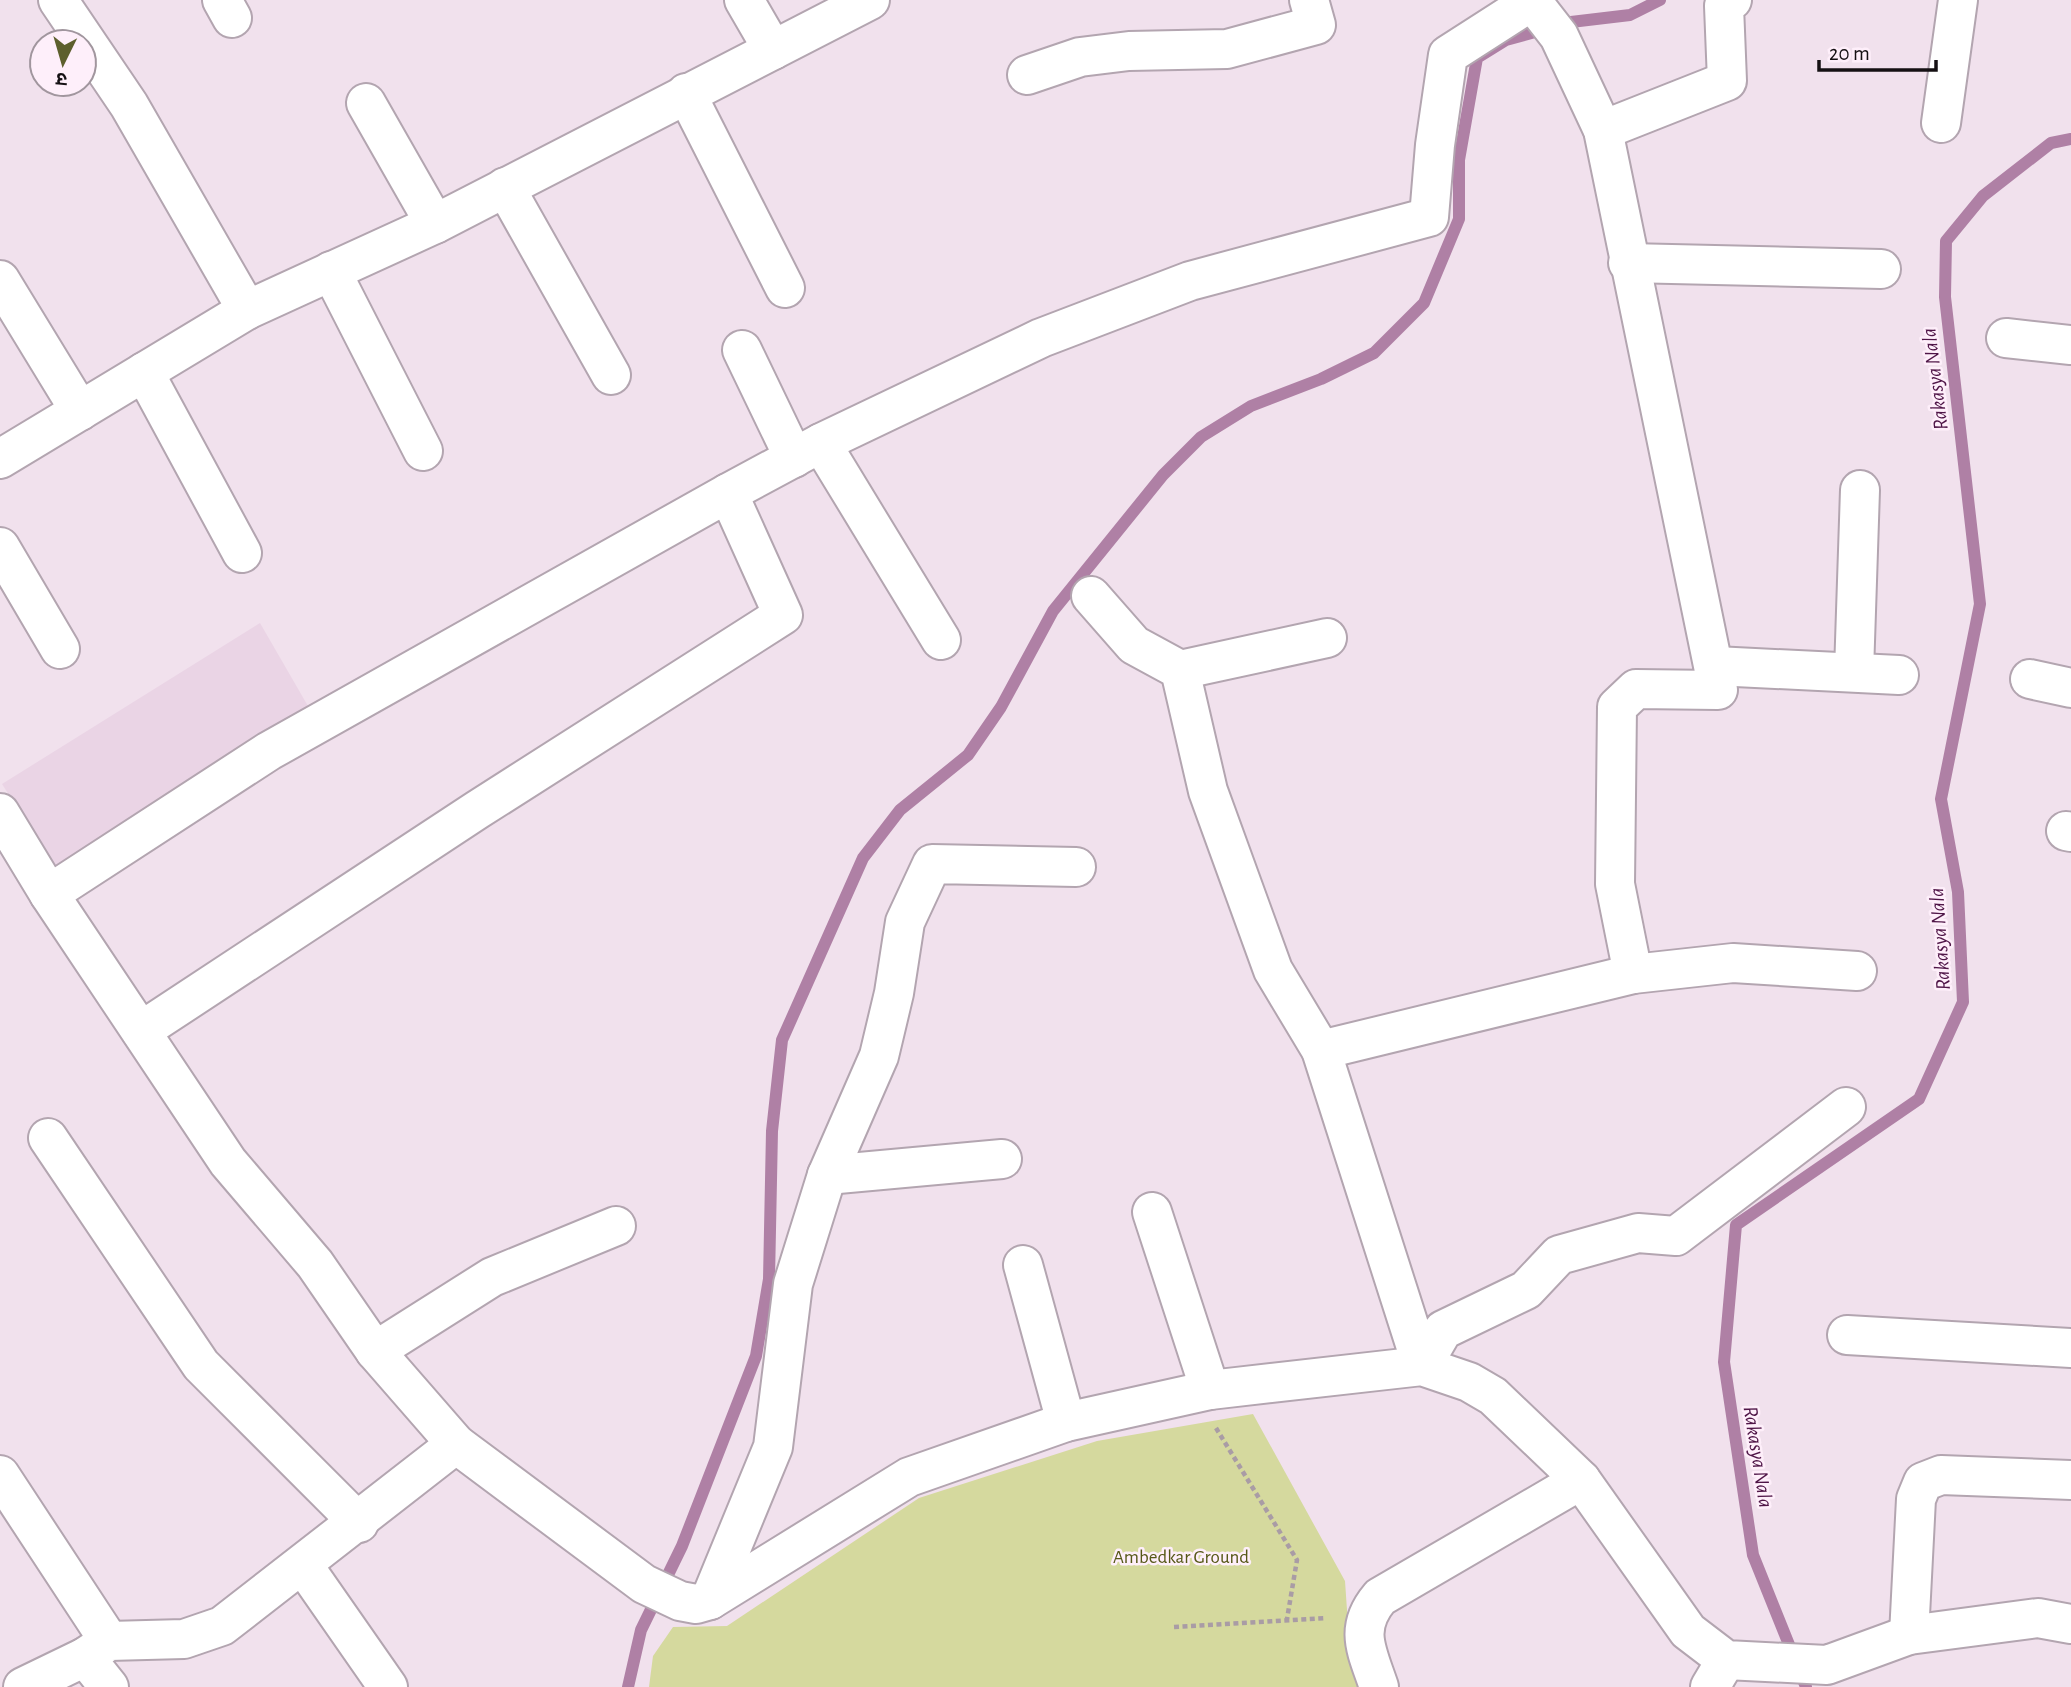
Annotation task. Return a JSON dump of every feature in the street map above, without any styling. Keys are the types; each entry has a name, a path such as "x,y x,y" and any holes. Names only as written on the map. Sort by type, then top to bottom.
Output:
{"street":[{"path":"58,0 129,106 247,310"},
{"path":"744,0 773,50"},
{"path":"0,459 247,310 435,224 870,0"},
{"path":"1027,75 1080,57 1129,51 1227,48 1316,25 1309,0"},
{"path":"1603,130 1727,80 1724,6 1732,0"},
{"path":"1941,123 1958,0"},
{"path":"50,894 269,751 728,493 808,451 1041,338 1190,281 1429,217 1435,145 1448,55 1540,12 1603,130 1628,263 1649,346 1718,690 1636,689 1618,707 1615,884 1633,974"},
{"path":"686,93 785,288"},
{"path":"366,103 435,224"},
{"path":"505,187 611,375"},
{"path":"1628,263 1881,269"},
{"path":"331,271 423,451"},
{"path":"0,280 80,411"},
{"path":"2007,338 2071,345"},
{"path":"742,350 808,451 941,640"},
{"path":"144,372 242,553"},
{"path":"1854,672 1860,490"},
{"path":"141,1031 477,810 783,615 728,493"},
{"path":"0,547 60,649"},
{"path":"1091,597 1134,645 1180,670 1327,638"},
{"path":"1714,666 1899,675"},
{"path":"1180,670 1208,791 1273,970 1321,1050 1422,1366"},
{"path":"2030,679 2071,688"},
{"path":"0,813 50,894 228,1162 315,1264 376,1351 456,1444 644,1584 695,1601 909,1477 1066,1422 1203,1392 1422,1366 1469,1382 1493,1396 1581,1480 1688,1631 1734,1671 1827,1665 1909,1635 2038,1618 2071,1624"},
{"path":"695,1601 773,1447 793,1284 827,1175 879,1056 894,993 905,922 932,864 1076,867"},
{"path":"1321,1050 1633,974 1733,963 1857,971"},
{"path":"1422,1366 1443,1330 1526,1290 1559,1255 1638,1233 1676,1236 1846,1107"},
{"path":"48,1138 201,1365 359,1522"},
{"path":"827,1175 1002,1159"},
{"path":"1152,1212 1203,1392"},
{"path":"376,1351 492,1276 616,1226"},
{"path":"1023,1265 1066,1422"},
{"path":"1847,1335 2071,1348"},
{"path":"23,1687 97,1649 184,1639 222,1626 456,1444"},
{"path":"0,1475 97,1649 109,1687"},
{"path":"1909,1635 1916,1499 1923,1482 1941,1475 2071,1480"},
{"path":"1378,1687 1365,1645 1363,1626 1380,1597 1581,1480"},
{"path":"303,1565 388,1687"}],"path":[{"path":"1203,1392 1297,1560 1287,1619"},
{"path":"1174,1627 1287,1619 1366,1617"}],"shaded area":[{"path":"260,623 312,713 59,874 2,784"}],"green space":[{"name":"Ambedkar Ground","path":"1253,1414 1345,1581 1349,1639 1361,1687 649,1687 653,1656 673,1627 727,1626 919,1498 1097,1441"}],"waterway":[{"path":"628,1687 641,1630 682,1546 756,1356 769,1279 772,1131 782,1040 863,858 900,810 968,755 1001,707 1053,611 1163,475 1201,437 1251,406 1321,379 1374,353 1424,303 1459,219 1459,160 1477,58 1506,40 1571,22 1630,15 1660,0"},
{"name":"Rakasya Nala","path":"1806,1687 1753,1555 1724,1362 1736,1225 1919,1099 1963,1002 1958,892 1941,799 1980,604 1945,297 1946,241 1983,196 2051,143 2071,139"}]}
